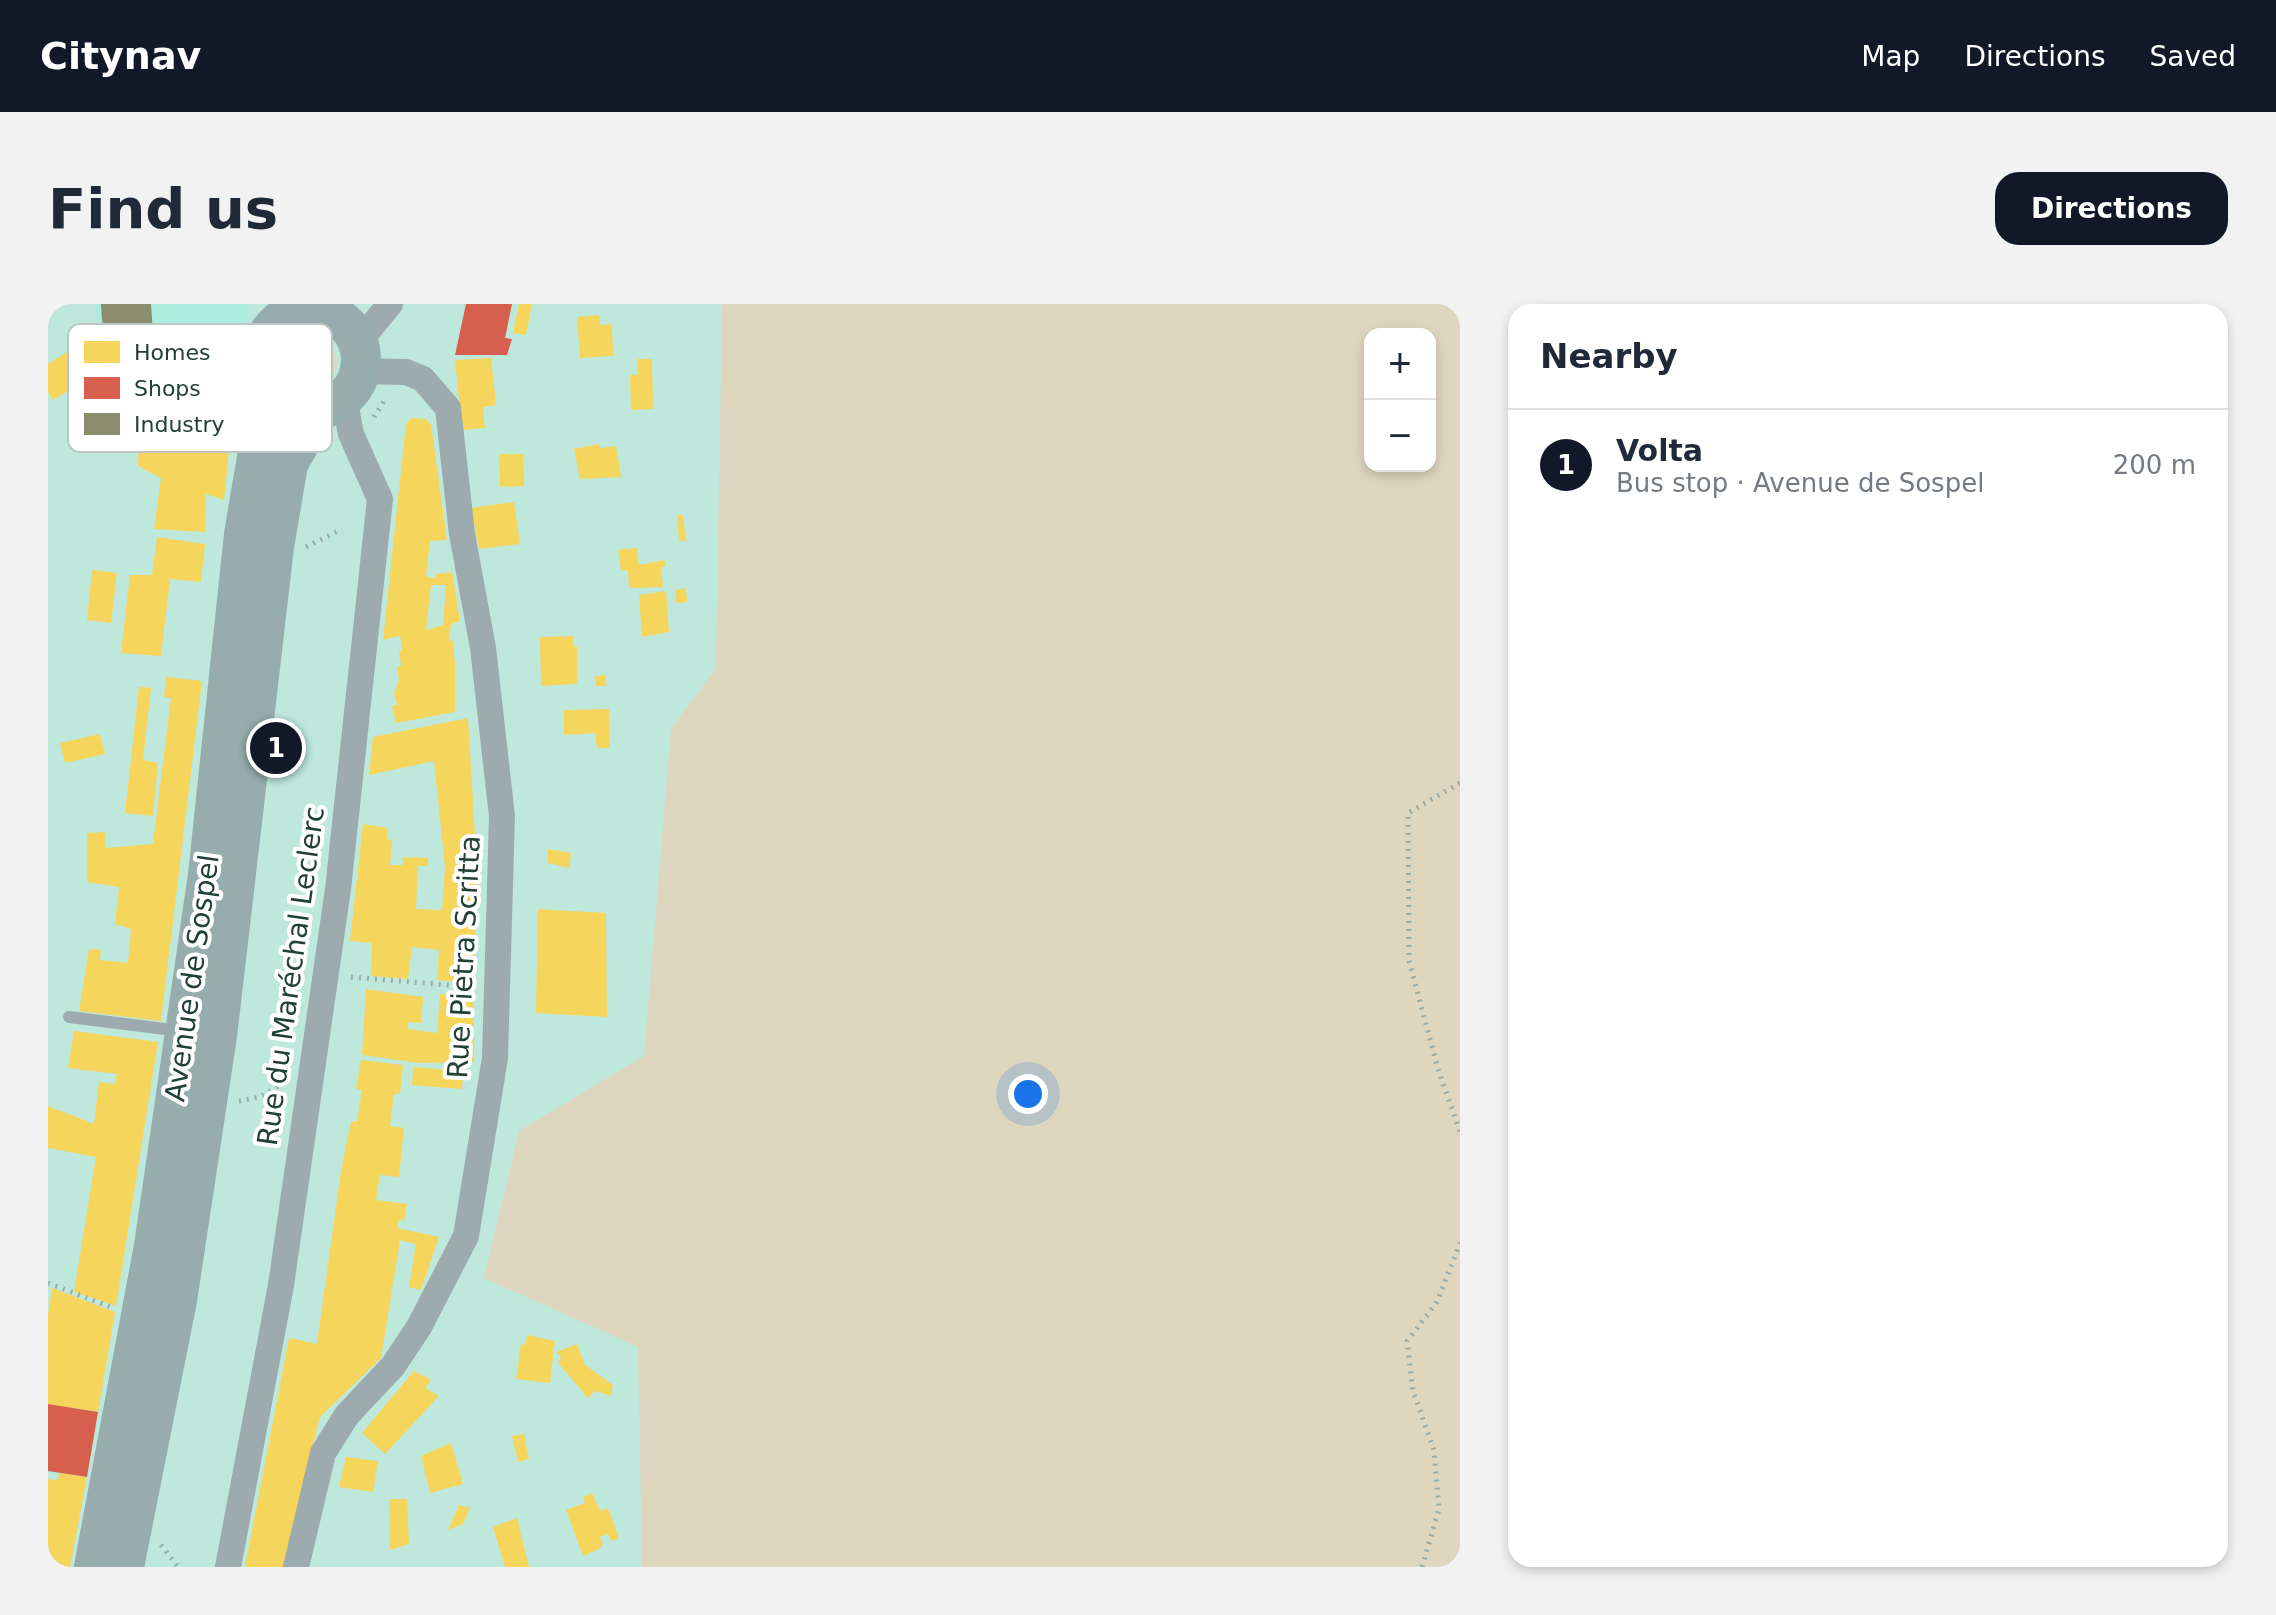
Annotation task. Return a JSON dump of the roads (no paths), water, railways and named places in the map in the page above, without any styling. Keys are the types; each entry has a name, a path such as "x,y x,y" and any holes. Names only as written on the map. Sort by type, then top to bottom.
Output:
{"main road":[{"path":"286,310 324,308 351,329 357,388 332,394"},
{"name":"Avenue de Sospel","path":"332,416 357,388"},
{"name":"Avenue de Sospel","path":"124,1567 177,1300 201,1034 208,875 244,534 258,452"},
{"name":"Avenue de Sospel","path":"94,1567 145,1296 201,1034 274,547 288,464 299,452"}],"street":[{"path":"357,388 390,304"},
{"name":"Rue Pietra Scritta","path":"296,1567 323,1453 347,1415 393,1366 419,1327 466,1236 495,1058 502,816 483,648 462,534 448,408 423,379 406,372 357,388"},
{"name":"Rue du Maréchal Leclerc","path":"228,1567 281,1285 326,975 380,499 351,434 357,388"}],"lane":[{"path":"69,1017 201,1034"}],"place":[{"name":"Volta","path":"276,748"}]}
